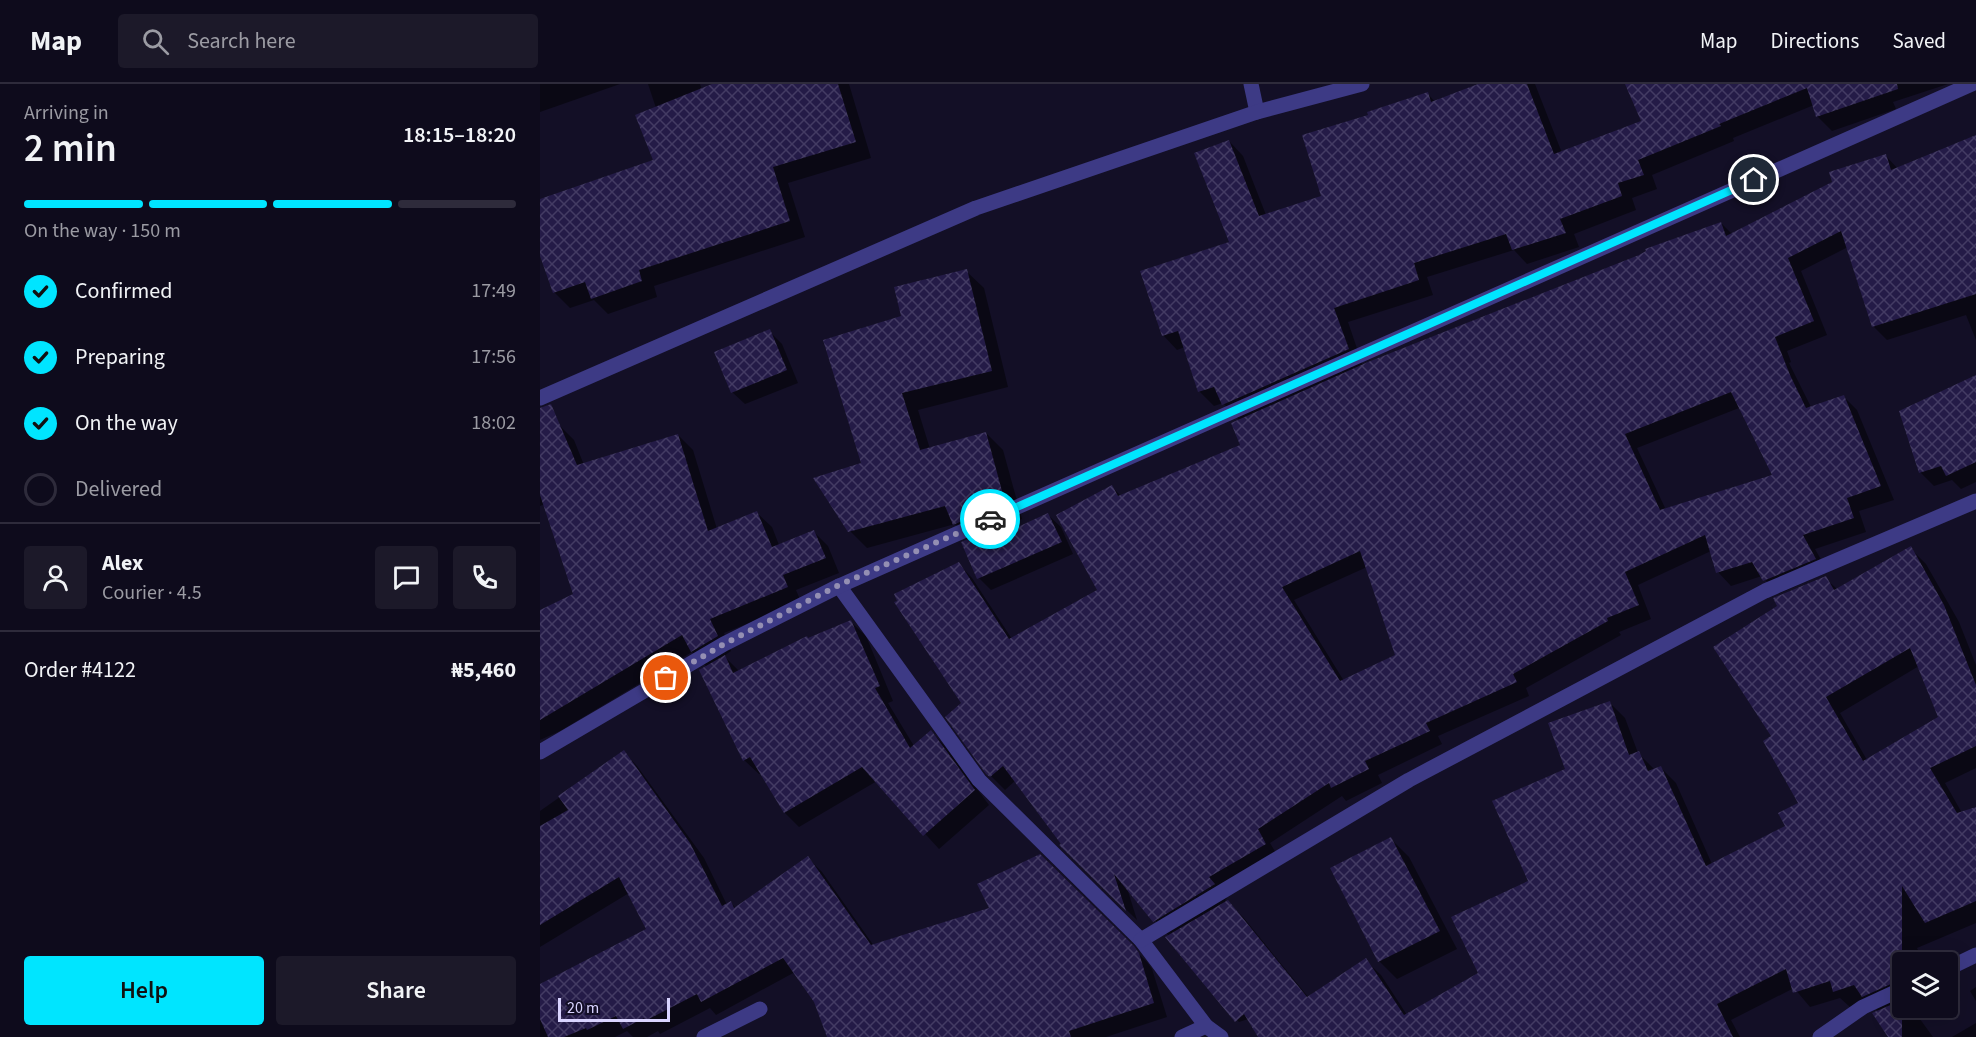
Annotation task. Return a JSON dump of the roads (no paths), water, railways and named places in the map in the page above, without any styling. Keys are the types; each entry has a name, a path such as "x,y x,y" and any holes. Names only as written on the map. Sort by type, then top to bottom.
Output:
{"street":[{"path":"1251,84 1257,112"},
{"path":"540,398 976,208 1257,112 1362,84"},
{"path":"540,752 724,644 839,585 1972,84"},
{"path":"1141,940 1409,780 1765,591 1976,501"},
{"path":"839,585 979,780 1141,940 1206,1026 1221,1037"},
{"path":"1958,964 1976,955"},
{"path":"1820,1037 1863,1007 1892,994"},
{"path":"704,1037 760,1009"},
{"path":"1187,1036 1206,1026"}]}
